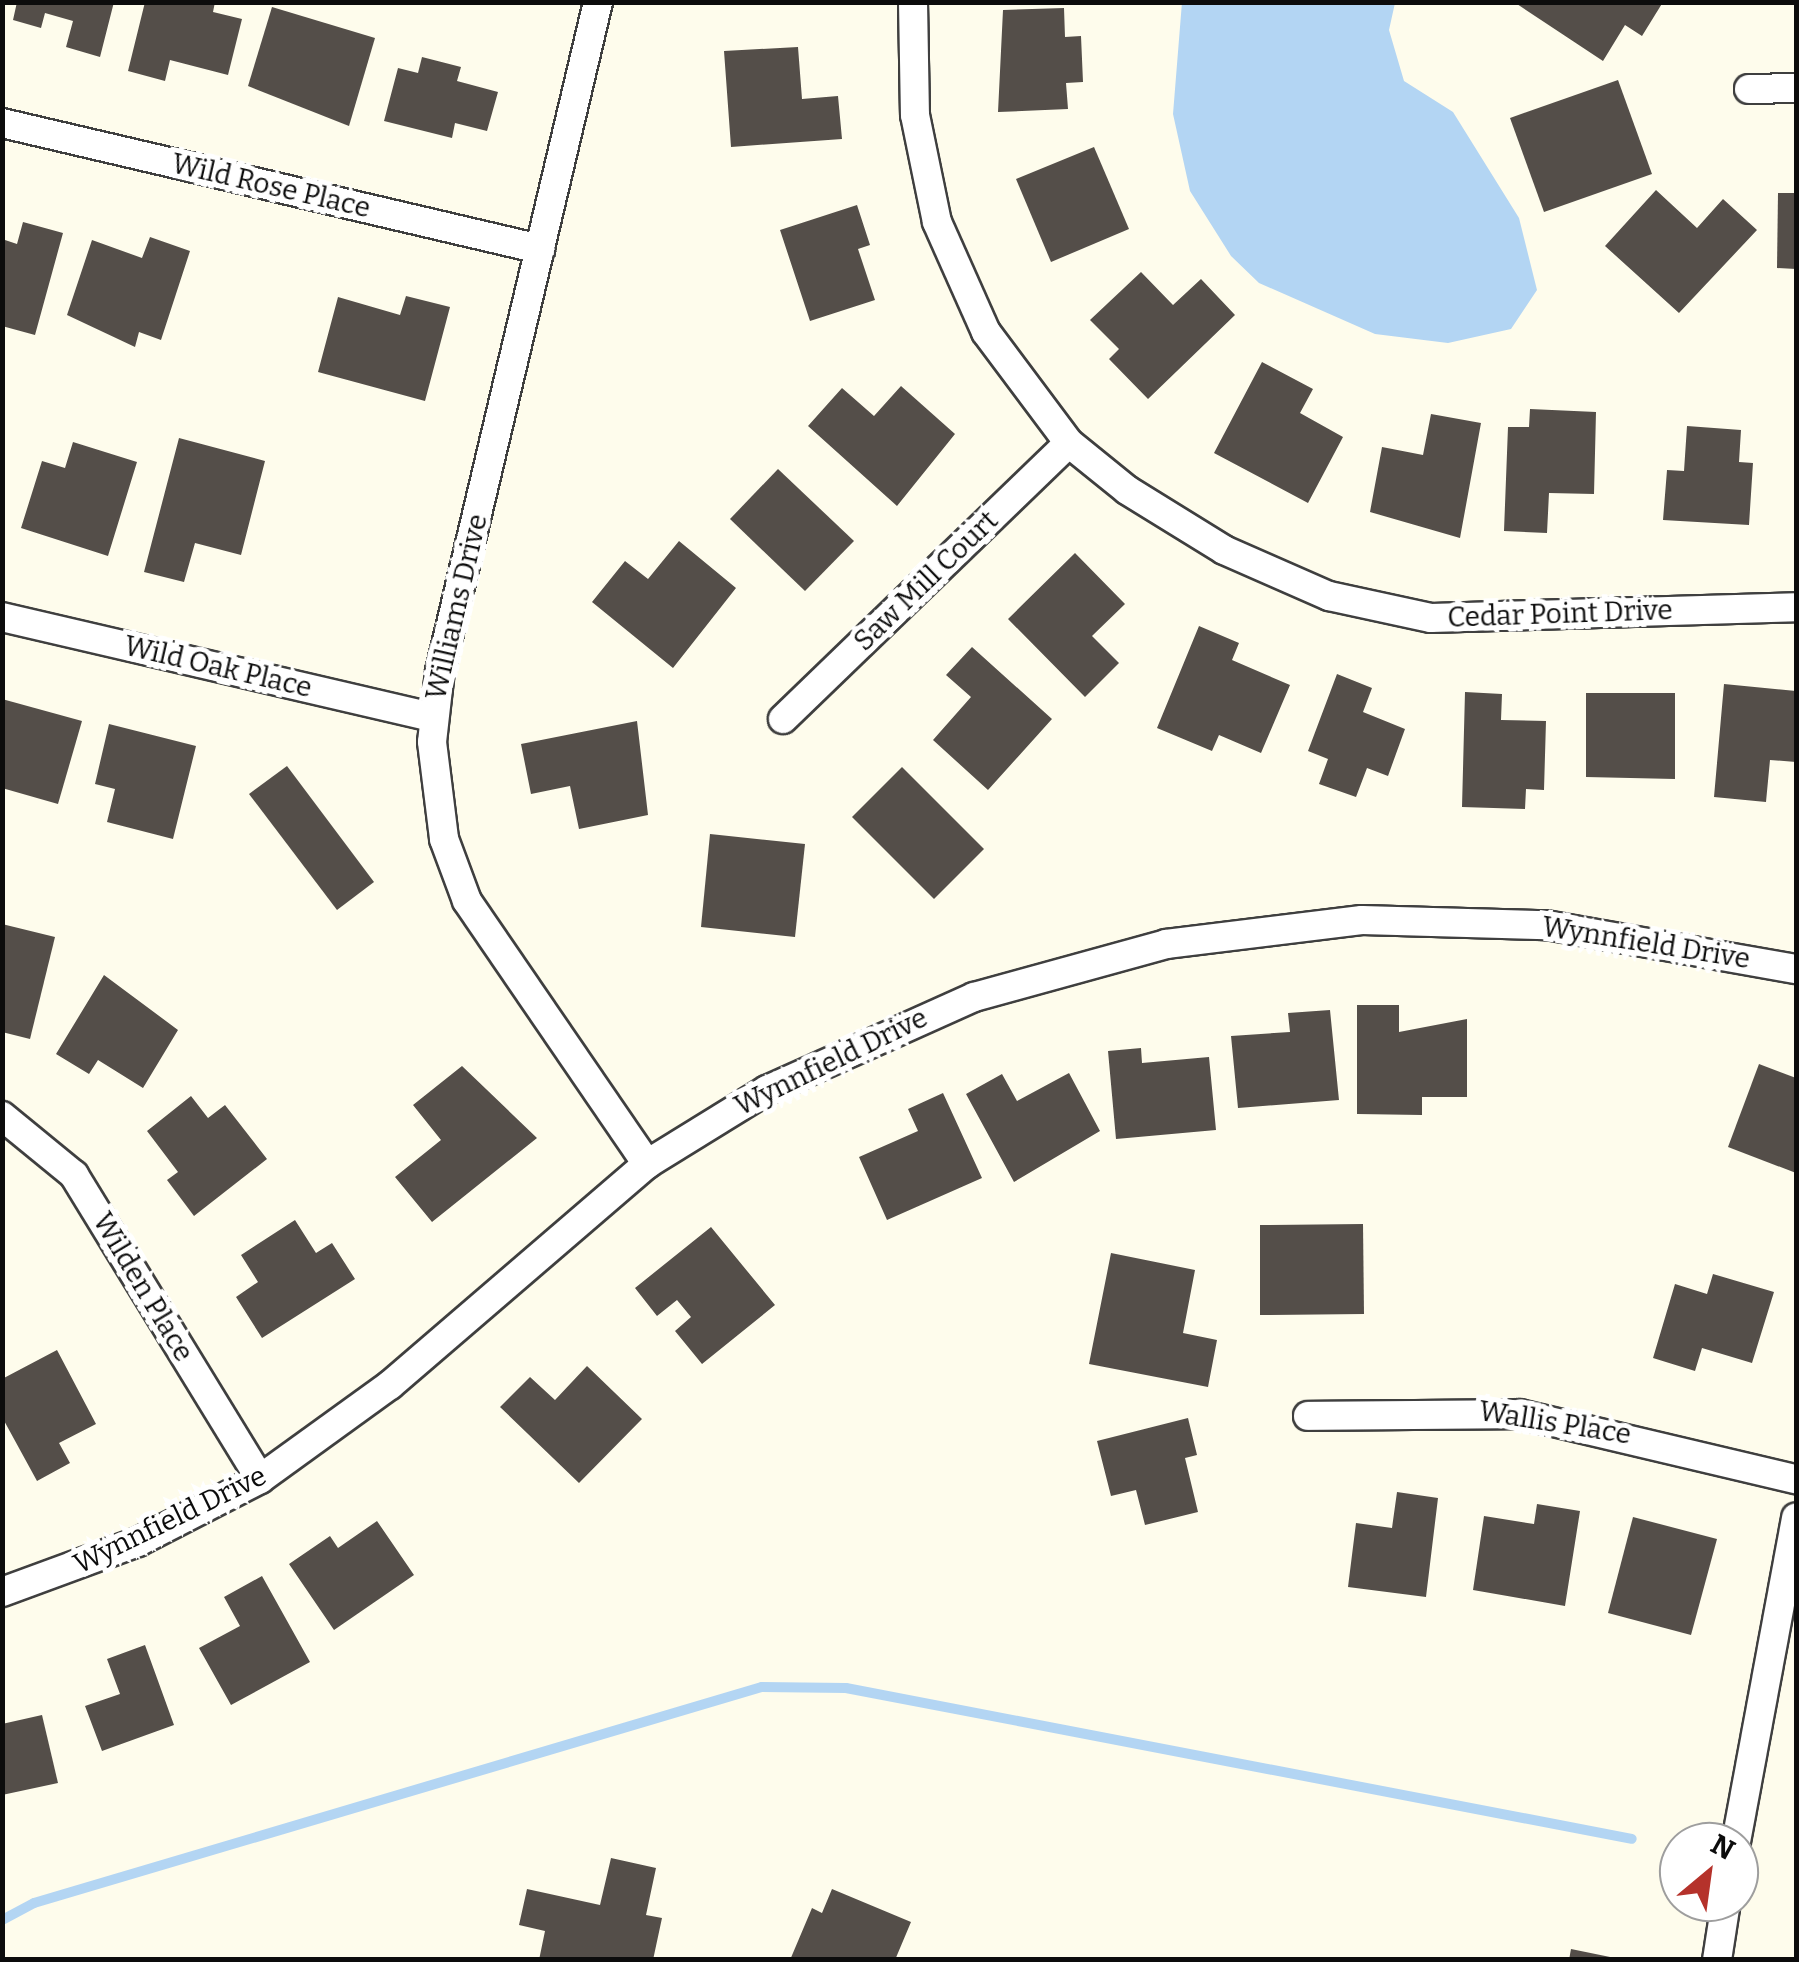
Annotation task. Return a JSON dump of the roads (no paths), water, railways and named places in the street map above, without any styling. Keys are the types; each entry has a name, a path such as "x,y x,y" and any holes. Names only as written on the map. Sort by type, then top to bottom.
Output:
{"street":[{"name":"Williams Drive","path":"598,2 433,717 440,816 467,901 646,1164"},
{"name":"Cedar Point Drive","path":"912,2 914,114 937,222 986,332 1070,443 1224,550 1329,596 1432,618 1514,620 1796,607"},
{"path":"1749,89 1796,88"},
{"name":"Wild Rose Place","path":"2,122 540,249"},
{"name":"Saw Mill Court","path":"783,718 1070,443"},
{"name":"Wild Oak Place","path":"2,617 433,717"},
{"name":"Wynnfield Drive","path":"2,1592 138,1542 260,1480 390,1385 646,1164 890,1029 1046,973 1202,938 1362,920 1477,920 1796,969"},
{"name":"Wilden Place","path":"2,1116 74,1174 260,1480"},
{"name":"Wallis Place","path":"1308,1416 1520,1414 1796,1479"},
{"path":"1740,1822 1796,1518"},
{"path":"1717,1960 1723,1922"}],"water":[{"path":"1182,2 1395,3 1389,30 1404,81 1453,112 1519,218 1537,290 1511,329 1448,343 1375,334 1259,283 1231,256 1190,191 1173,114"}],"waterway":[{"path":"2,1920 34,1903 762,1687 846,1688 1632,1839"}]}
